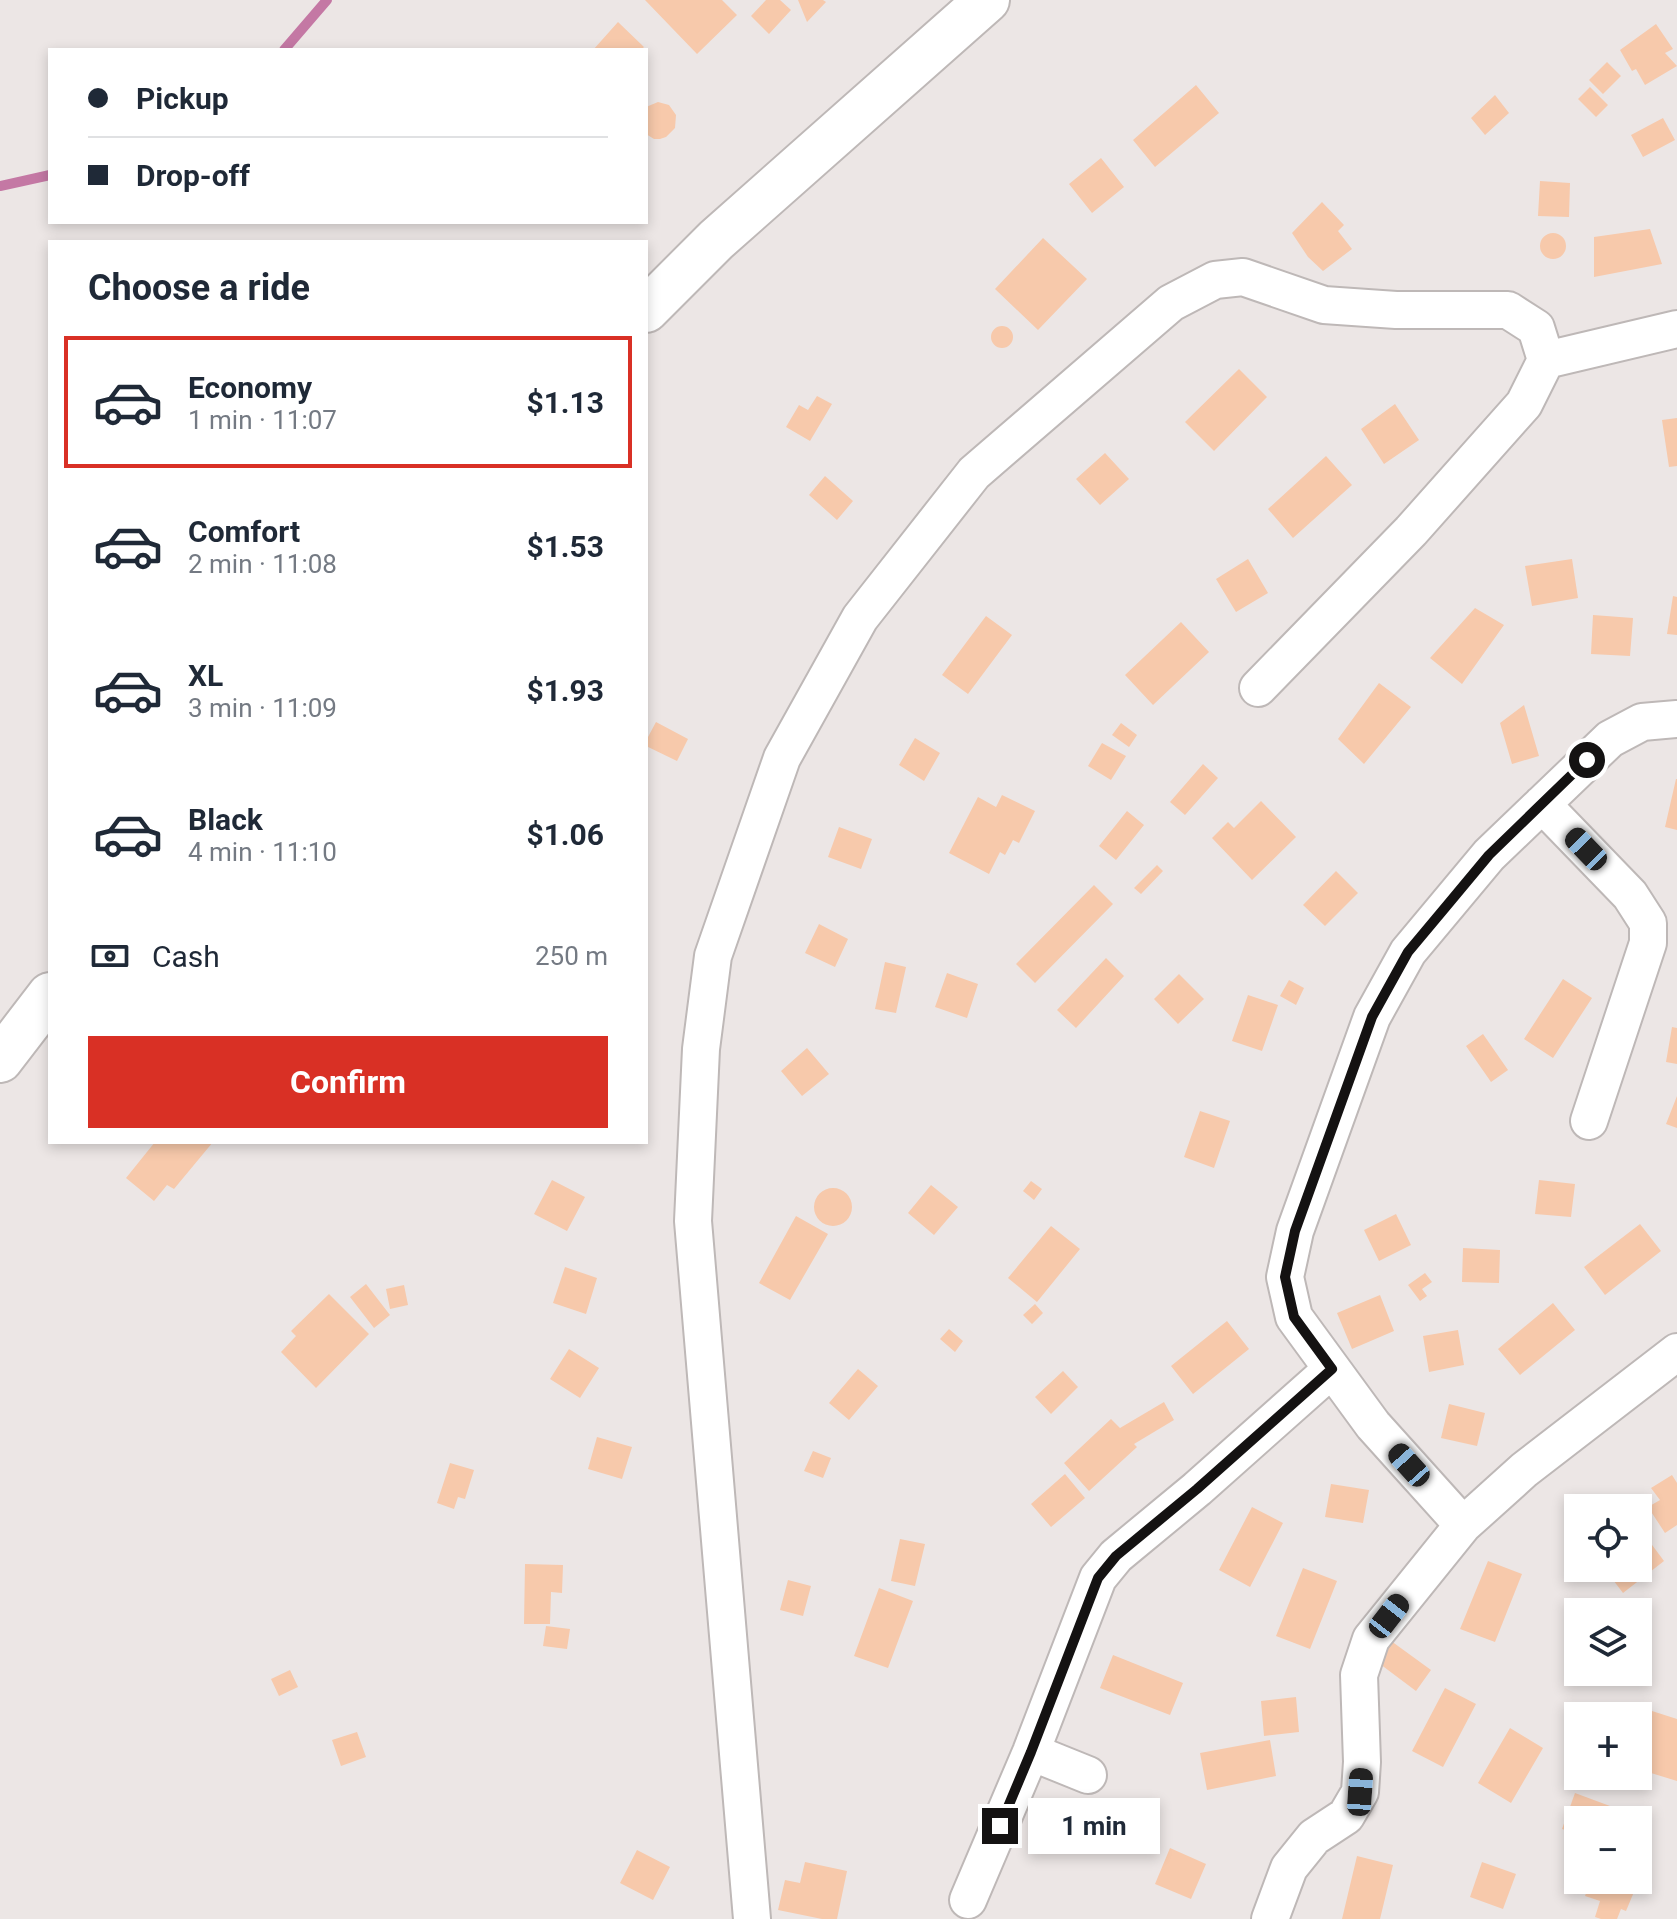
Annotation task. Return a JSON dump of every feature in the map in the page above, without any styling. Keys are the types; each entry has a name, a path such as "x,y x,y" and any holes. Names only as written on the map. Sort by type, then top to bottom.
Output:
{"street":[{"path":"648,308 716,240 987,0"},
{"path":"752,1919 693,1221 701,1049 713,956 782,758 860,618 974,473 1171,303 1215,280 1243,277 1324,305 1396,310 1508,310 1536,328 1546,360 1524,404 1411,531 1258,688"},
{"path":"1546,360 1677,329"},
{"path":"1463,1525 1373,1425 1294,1317 1285,1277 1295,1231 1372,1017 1408,952 1489,855 1610,739 1642,722 1677,719"},
{"path":"1542,804 1630,895 1648,923 1648,943 1589,1121"},
{"path":"0,1060 48,998"},
{"path":"1270,1919 1289,1868 1314,1837 1346,1816 1360,1792 1359,1675 1371,1639 1463,1525 1524,1470 1677,1352"},
{"path":"968,1900 1031,1752 1098,1578 1116,1556 1332,1369"},
{"path":"1031,1752 1088,1775"}],"building":[{"path":"645,0 722,0 737,15 697,54"},
{"path":"766,0 780,0 791,10 769,34 751,16"},
{"path":"798,0 823,0 826,2 807,22"},
{"path":"618,22 644,47 643,48 595,48"},
{"path":"1656,24 1673,49 1665,53 1677,66 1645,85 1636,69 1632,71 1620,50"},
{"path":"1607,62 1621,76 1603,94 1589,80"},
{"path":"1196,85 1219,113 1155,167 1133,140"},
{"path":"1590,87 1608,105 1596,117 1578,99"},
{"path":"1495,95 1509,113 1485,135 1471,118"},
{"path":"658,102 669,105 676,115 675,128 666,137 654,139 648,135 648,106"},
{"path":"1663,118 1675,140 1643,157 1631,135"},
{"path":"1101,158 1124,187 1092,213 1069,184"},
{"path":"1540,181 1570,183 1569,217 1538,216"},
{"path":"1322,202 1344,225 1338,231 1352,249 1323,271 1308,257 1292,233"},
{"path":"1650,229 1662,264 1594,277 1594,237"},
{"path":"1553,233 1562,237 1566,246 1562,255 1553,259 1544,255 1540,246 1544,237"},
{"path":"1043,238 1087,279 1038,330 995,289"},
{"path":"1002,326 1010,329 1013,337 1010,345 1002,348 994,345 991,337 994,329"},
{"path":"1239,369 1267,397 1214,451 1185,422"},
{"path":"817,396 832,404 810,441 786,427 799,405 808,410"},
{"path":"1395,404 1419,440 1384,464 1361,429"},
{"path":"1677,418 1677,466 1669,467 1662,420"},
{"path":"1105,453 1129,479 1100,505 1076,479"},
{"path":"1326,456 1352,485 1293,538 1268,509"},
{"path":"825,476 853,501 837,520 809,495"},
{"path":"1248,559 1268,593 1236,612 1216,579"},
{"path":"1572,559 1578,598 1532,606 1525,566"},
{"path":"1673,596 1677,597 1677,635 1667,634"},
{"path":"1475,608 1504,625 1462,684 1430,658"},
{"path":"1593,615 1633,618 1630,656 1591,654"},
{"path":"986,616 1012,635 968,694 942,675"},
{"path":"1181,622 1209,652 1153,705 1125,675"},
{"path":"1379,683 1411,707 1364,764 1338,739"},
{"path":"1524,705 1539,756 1512,764 1500,723"},
{"path":"656,722 688,739 677,761 648,747 648,737"},
{"path":"1121,723 1137,735 1129,747 1112,735"},
{"path":"915,738 940,753 924,781 899,765"},
{"path":"1102,743 1126,756 1111,780 1088,766"},
{"path":"1203,764 1218,778 1185,815 1170,802"},
{"path":"1677,779 1677,830 1665,827"},
{"path":"1002,795 1035,811 1019,843 1013,840 1005,855 1000,852 989,874 949,853 978,797 996,807"},
{"path":"1261,801 1296,837 1252,880 1212,838 1228,822 1234,828"},
{"path":"1127,811 1144,825 1116,860 1099,846"},
{"path":"839,827 872,839 861,869 828,857"},
{"path":"1157,865 1163,871 1141,894 1134,888"},
{"path":"1336,871 1358,893 1325,926 1303,905"},
{"path":"1094,885 1113,904 1035,983 1016,964"},
{"path":"819,924 848,939 835,967 805,953"},
{"path":"1106,958 1124,976 1076,1028 1057,1010"},
{"path":"885,962 906,967 896,1013 875,1009"},
{"path":"947,973 978,984 967,1018 935,1007"},
{"path":"1179,974 1204,999 1178,1024 1154,999"},
{"path":"1563,979 1592,998 1553,1058 1524,1039"},
{"path":"1289,980 1304,988 1296,1005 1280,996"},
{"path":"1248,995 1278,1005 1262,1051 1232,1041"},
{"path":"1672,1027 1677,1028 1677,1064 1666,1062"},
{"path":"1483,1034 1508,1070 1491,1082 1466,1046"},
{"path":"807,1048 829,1074 802,1096 781,1071"},
{"path":"1677,1096 1677,1128 1666,1124"},
{"path":"1200,1111 1230,1121 1214,1168 1184,1157"},
{"path":"153,1144 211,1144 174,1189 167,1185 154,1201 126,1178"},
{"path":"552,1180 585,1197 567,1231 534,1214"},
{"path":"1539,1180 1575,1184 1571,1217 1535,1214"},
{"path":"1031,1181 1042,1189 1034,1200 1023,1191"},
{"path":"931,1185 958,1207 934,1235 908,1213"},
{"path":"833,1188 846,1194 852,1207 846,1220 833,1226 820,1220 814,1207 820,1194"},
{"path":"1396,1214 1411,1245 1379,1261 1364,1230"},
{"path":"796,1216 828,1234 790,1300 759,1283"},
{"path":"1640,1224 1661,1251 1605,1295 1584,1267"},
{"path":"1051,1226 1080,1249 1037,1302 1008,1278"},
{"path":"1463,1248 1500,1250 1499,1283 1462,1282"},
{"path":"565,1267 597,1278 586,1314 553,1303"},
{"path":"1425,1273 1432,1282 1422,1289 1427,1296 1420,1301 1408,1285"},
{"path":"366,1284 390,1315 374,1328 350,1297"},
{"path":"404,1285 408,1305 390,1309 386,1289"},
{"path":"329,1294 369,1334 316,1388 281,1352 296,1336 291,1331"},
{"path":"1380,1295 1394,1331 1352,1349 1337,1313"},
{"path":"1553,1303 1575,1330 1520,1375 1498,1349"},
{"path":"1035,1304 1043,1313 1032,1324 1023,1315"},
{"path":"1227,1321 1249,1349 1193,1394 1171,1366"},
{"path":"949,1329 963,1341 955,1352 940,1339"},
{"path":"1458,1330 1464,1365 1429,1372 1423,1336"},
{"path":"569,1349 599,1368 580,1398 550,1379"},
{"path":"858,1369 878,1386 849,1420 829,1403"},
{"path":"1063,1371 1078,1387 1051,1414 1035,1397"},
{"path":"1164,1402 1174,1420 1134,1444 1137,1447 1089,1491 1064,1463 1111,1419 1120,1428"},
{"path":"1449,1404 1485,1413 1477,1446 1441,1438"},
{"path":"597,1437 632,1447 622,1479 588,1469"},
{"path":"813,1451 831,1458 823,1478 804,1471"},
{"path":"450,1463 474,1470 465,1499 458,1497 454,1509 437,1503"},
{"path":"1065,1474 1085,1498 1051,1527 1031,1504"},
{"path":"1672,1475 1677,1483 1677,1525 1665,1533 1652,1513 1652,1505 1660,1500 1651,1488"},
{"path":"1331,1484 1369,1490 1363,1523 1325,1517"},
{"path":"1252,1507 1283,1523 1250,1587 1219,1570"},
{"path":"900,1539 925,1544 915,1586 891,1581"},
{"path":"1652,1545 1664,1561 1652,1570"},
{"path":"1488,1561 1522,1574 1495,1642 1460,1629"},
{"path":"525,1564 563,1565 562,1593 551,1592 550,1624 524,1624"},
{"path":"1303,1568 1337,1581 1310,1649 1276,1636"},
{"path":"788,1580 811,1586 803,1616 780,1610"},
{"path":"1615,1582 1637,1582 1623,1593"},
{"path":"879,1588 913,1601 888,1668 854,1656"},
{"path":"546,1626 570,1629 567,1649 543,1646"},
{"path":"1387,1638 1431,1670 1416,1691 1372,1658"},
{"path":"1113,1655 1183,1683 1170,1715 1100,1688"},
{"path":"290,1670 298,1687 279,1696 271,1679"},
{"path":"1445,1688 1476,1704 1443,1767 1412,1751"},
{"path":"1296,1697 1299,1732 1264,1736 1261,1701"},
{"path":"1652,1711 1677,1719 1677,1781 1652,1773"},
{"path":"1510,1728 1543,1748 1511,1803 1478,1783"},
{"path":"357,1732 366,1757 341,1766 332,1740"},
{"path":"1270,1740 1276,1776 1207,1790 1200,1753"},
{"path":"1575,1793 1610,1806 1570,1806"},
{"path":"1170,1848 1206,1864 1191,1899 1155,1884"},
{"path":"637,1850 670,1867 653,1900 620,1883"},
{"path":"1357,1856 1393,1865 1380,1919 1342,1919"},
{"path":"805,1862 847,1871 837,1919 778,1910 785,1880 800,1883"},
{"path":"1482,1862 1516,1874 1503,1909 1470,1897"},
{"path":"1633,1894 1626,1911 1621,1909 1617,1919 1595,1917 1600,1901 1585,1896"}],"waterway":[{"path":"286,48 327,0"},
{"path":"0,186 48,175"}],"route":[{"path":"1000,1826 1098,1578 1116,1556 1332,1369 1294,1317 1285,1277 1295,1231 1372,1017 1408,952 1489,855 1587,760"}]}
